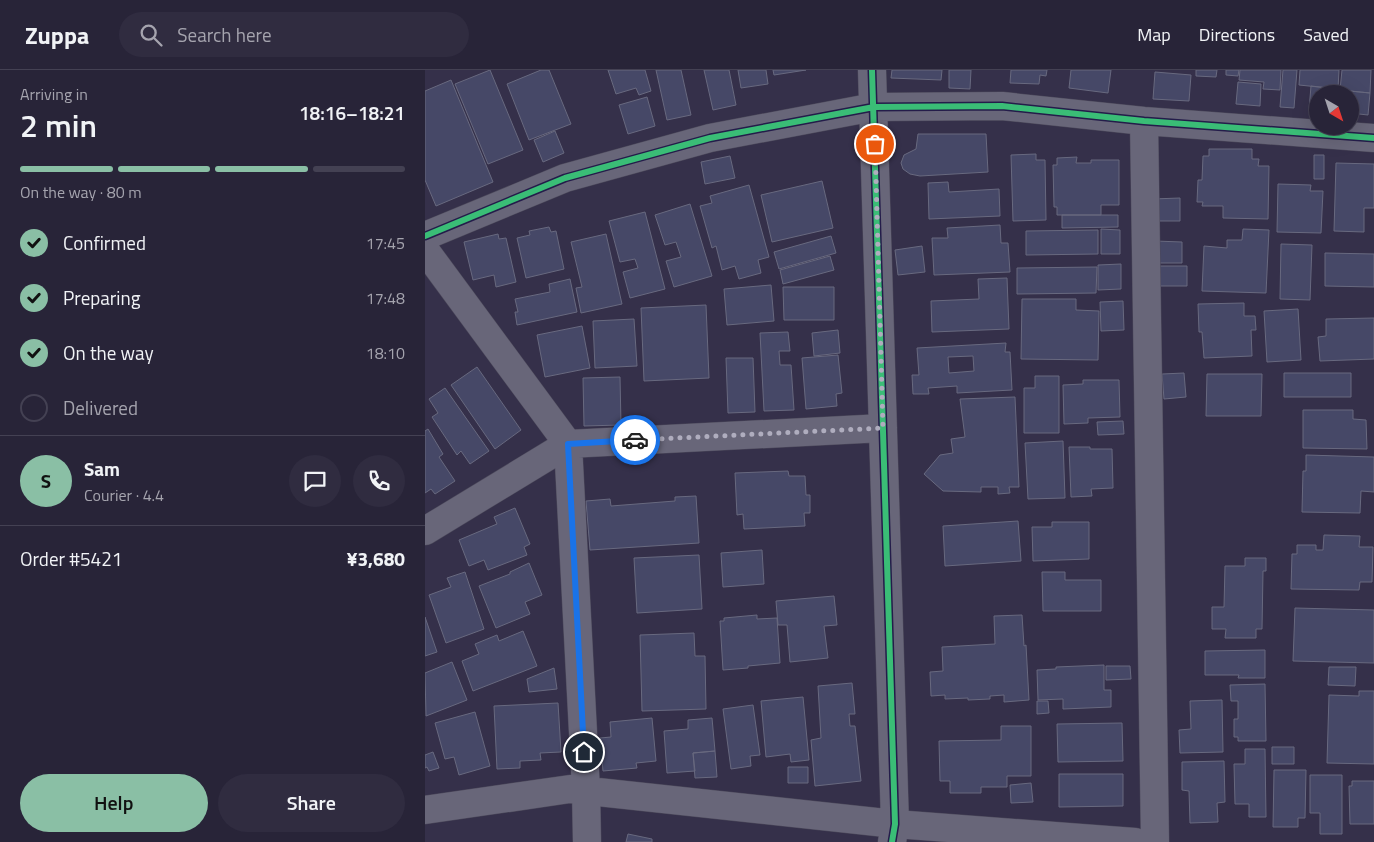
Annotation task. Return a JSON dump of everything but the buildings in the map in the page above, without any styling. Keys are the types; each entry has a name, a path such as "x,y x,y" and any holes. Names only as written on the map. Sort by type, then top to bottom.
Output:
{"street":[{"path":"872,70 894,833"},
{"path":"425,236 565,178 710,138 873,107 1002,106 1144,121 1374,138"},
{"path":"1144,121 1155,842"},
{"path":"425,250 568,444 587,842"},
{"path":"425,531 568,444 883,428"},
{"path":"425,810 570,789 894,833 1135,842"}],"cycle path":[{"path":"872,70 895,824 892,842"},
{"path":"425,236 565,178 710,138 874,107 1002,106 1144,121 1374,138"}],"way so far":[{"path":"635,440 883,428 875,144"}],"route":[{"path":"584,752 568,444 635,440"}]}
